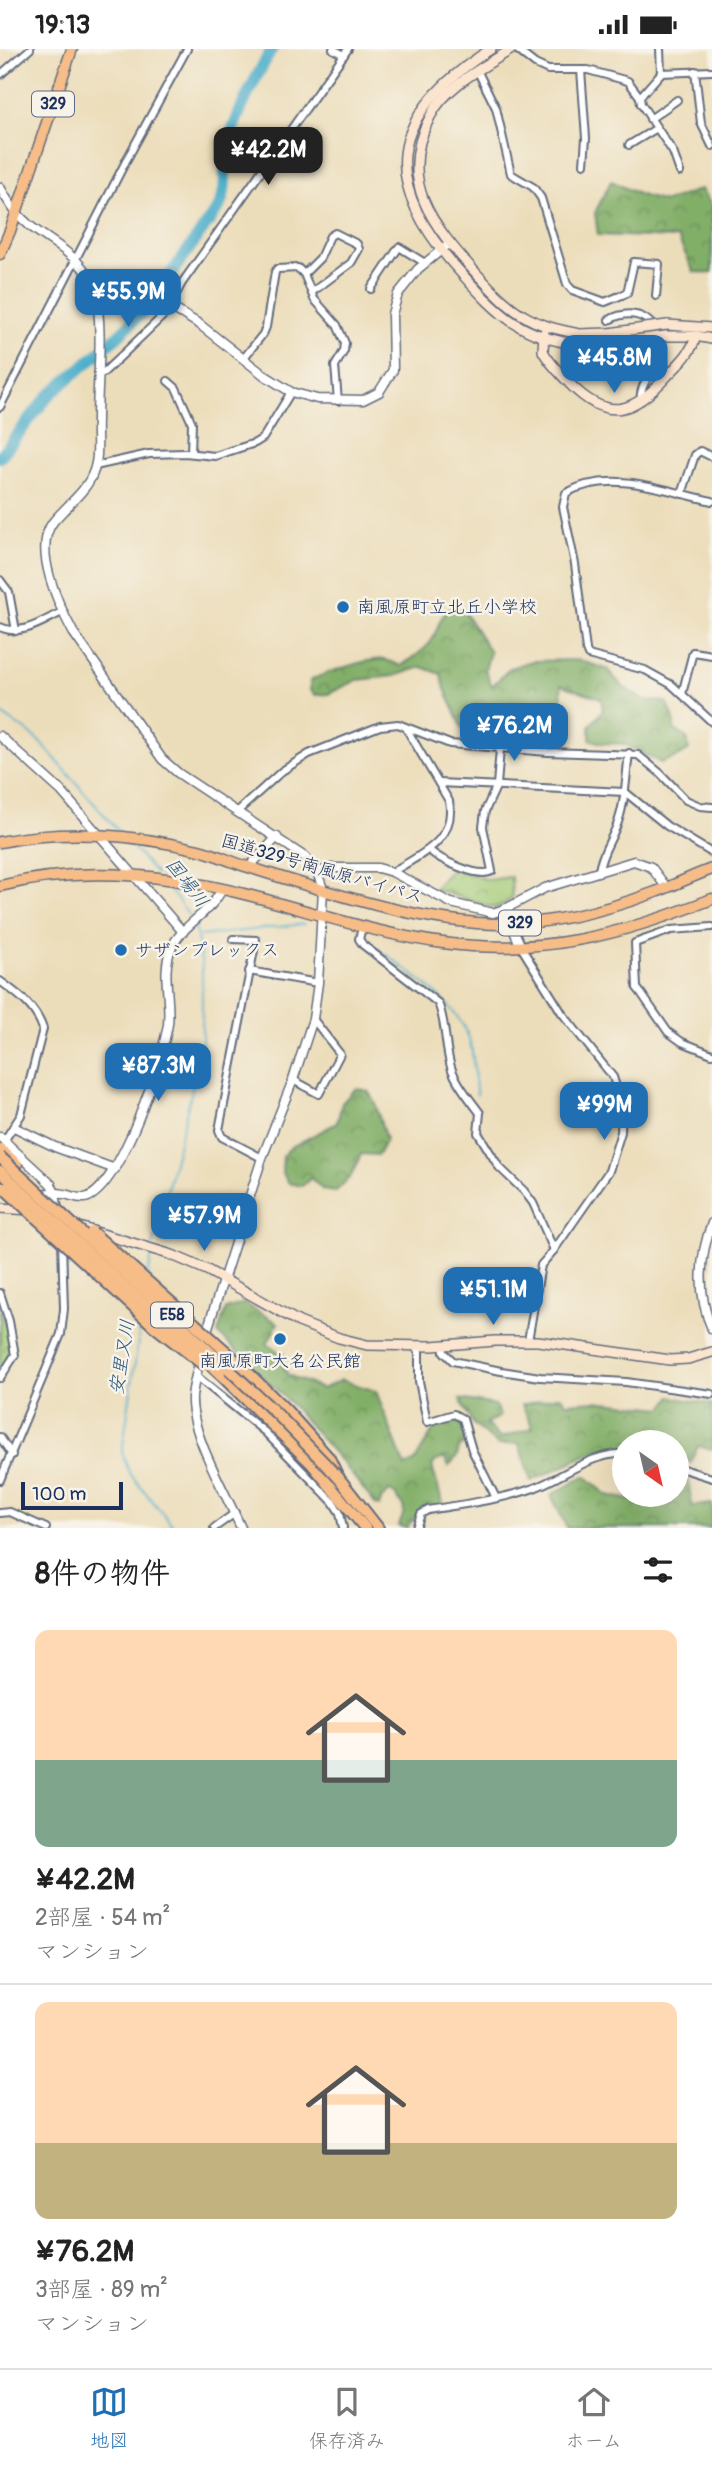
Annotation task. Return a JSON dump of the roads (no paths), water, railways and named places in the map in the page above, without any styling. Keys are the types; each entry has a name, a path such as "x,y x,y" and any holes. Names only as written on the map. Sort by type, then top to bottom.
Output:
{"highway":[{"name":"329","path":"0,254 72,49"},
{"name":"国道329号南風原バイパス","path":"0,842 55,834 130,836 201,851 323,889 424,914 480,923 511,924 574,915 624,903 712,869"},
{"name":"329","path":"0,886 51,877 149,878 222,889 362,928 444,943 521,947 615,933 712,899"},
{"path":"1,1142 17,1164 250,1374 329,1458 338,1477"},
{"name":"E58","path":"0,1157 276,1413 338,1477 378,1528"},
{"name":"E58","path":"0,1171 220,1374 312,1464 364,1527"},
{"path":"1,1190 177,1345 202,1365 220,1374"}],"main road":[{"path":"491,49 449,78 433,94 422,107 409,137 405,161 410,197 418,216 441,250 497,311 519,327 544,338 582,345 666,336 712,339"},
{"path":"514,49 442,99 430,115 418,150 416,172 424,204 450,243 510,307 545,326 579,334 667,325 712,328"},
{"path":"545,326 542,347 545,356 585,399 617,410 641,402 655,390 685,357 694,345 696,336"},
{"path":"0,1207 36,1211 187,1261 299,1322 339,1338 367,1345 413,1346 528,1341 579,1345 660,1359 688,1359 712,1352"}],"street":[{"path":"0,75 30,49"},
{"path":"0,407 187,49"},
{"path":"98,369 103,373 168,304 346,52 333,49"},
{"path":"514,49 548,70 581,70 628,81 673,152 680,172"},
{"path":"640,97 661,73 660,49"},
{"path":"581,70 586,138 584,164"},
{"path":"695,71 701,123 712,146"},
{"path":"661,73 712,71"},
{"path":"478,72 496,109 511,174 533,187 541,198 572,290 605,302 627,293 634,262 659,264 656,296"},
{"path":"650,119 677,100"},
{"path":"629,145 657,128"},
{"path":"0,187 16,212 29,225 77,260 89,279 96,302 98,369 95,466 86,485 51,524 45,542 48,567 62,612 156,752 178,773 305,857 317,872 323,889 318,983 313,1019 293,1080 262,1158 208,1328 192,1397 197,1429 241,1528"},
{"path":"304,274 320,258 330,236 335,233 357,244 359,249 351,263 312,292"},
{"path":"96,302 141,298 168,304 291,392 305,397 354,401 372,397 387,383 393,370 394,304 405,283 450,243"},
{"path":"370,289 399,247 425,263"},
{"path":"243,359 266,327 275,272 277,269 295,267 304,274 314,299 337,325 345,343 344,351 335,366 338,401"},
{"path":"609,320 619,314 636,313 644,317 657,335 659,355 641,390 641,402"},
{"path":"168,381 176,388 192,423 191,453"},
{"path":"95,466 149,454 191,453 215,456 260,441 291,392"},
{"path":"682,494 695,455 700,451 712,457"},
{"path":"712,502 634,483 596,483 577,487 566,493 563,507 575,563 588,655 645,670 682,694 712,722"},
{"path":"0,580 9,592 16,631"},
{"path":"0,627 16,631 62,612"},
{"path":"682,694 693,652 712,655"},
{"path":"238,811 282,771 309,754 380,726 398,724 450,744 548,752 638,755 649,762 686,800 700,806 712,807"},
{"path":"392,872 439,841 449,826 452,813 449,801 406,729"},
{"path":"0,736 61,791 185,930"},
{"path":"429,850 458,867 485,874 492,871 483,827 485,810 497,785 500,748"},
{"path":"599,871 600,860 618,824 629,753"},
{"path":"439,783 625,792 667,826 712,853"},
{"path":"249,867 276,837"},
{"path":"317,872 344,867 378,868 392,872 451,903 493,912 507,908 545,888 634,861 651,867 667,888"},
{"path":"1,1190 21,1197 55,1193 76,1198 89,1196 115,1169 133,1134 165,1037 169,1013 168,959 176,940 218,898 222,889"},
{"path":"507,908 521,947 562,1013 613,1077 622,1105 621,1132 609,1171 541,1265 528,1341"},
{"path":"712,927 671,930 635,943 635,952 637,988 668,1032 682,1042 712,1054"},
{"path":"362,928 359,939 363,945 438,1003 443,1015 451,1067 480,1113 478,1133 499,1167 533,1203 554,1250"},
{"path":"233,939 256,940 219,1130 222,1137 262,1158"},
{"path":"248,971 318,983"},
{"path":"0,981 26,1001 40,1020 43,1029 21,1115 1,1142 51,1184 55,1193 62,1240 64,1309 61,1334 0,1480"},
{"path":"293,1080 319,1094 341,1054 313,1019"},
{"path":"14,1127 55,1147 115,1169"},
{"path":"712,1223 701,1269 704,1303 712,1329"},
{"path":"0,1293 9,1321 15,1355 0,1378"},
{"path":"443,1345 444,1352 453,1361 501,1371 540,1377 626,1381 712,1394"},
{"path":"413,1346 419,1351 419,1381 427,1422 454,1414 463,1419 472,1450 496,1498"},
{"path":"196,1376 265,1432 333,1502 340,1513 343,1528"},
{"path":"0,1437 12,1455"},
{"path":"416,1528 421,1514 428,1510 532,1489 599,1457 612,1456"},
{"path":"690,1472 712,1478"},
{"path":"0,1513 10,1512 46,1528"},
{"path":"214,1528 235,1513"}],"waterway":[{"name":"国場川","path":"0,457 48,396 145,310 219,207 224,192 227,148 235,123 272,49"},
{"name":"国場川","path":"0,713 44,746 119,832"},
{"name":"国場川","path":"128,842 156,874"},
{"name":"国場川","path":"165,884 191,918"},
{"path":"200,936 304,924"},
{"name":"国場川","path":"153,1246 202,1050 202,966 195,926"},
{"path":"370,943 440,997 462,1023 472,1050 477,1095"},
{"name":"安里又川","path":"148,1277 152,1252"},
{"name":"安里又川","path":"141,1321 122,1453 130,1474 175,1528"}],"place":[{"name":"南風原町立北丘小学校","path":"343,607"},
{"name":"サザンプレックス","path":"121,950"},
{"name":"南風原町大名公民館","path":"280,1339"}]}
